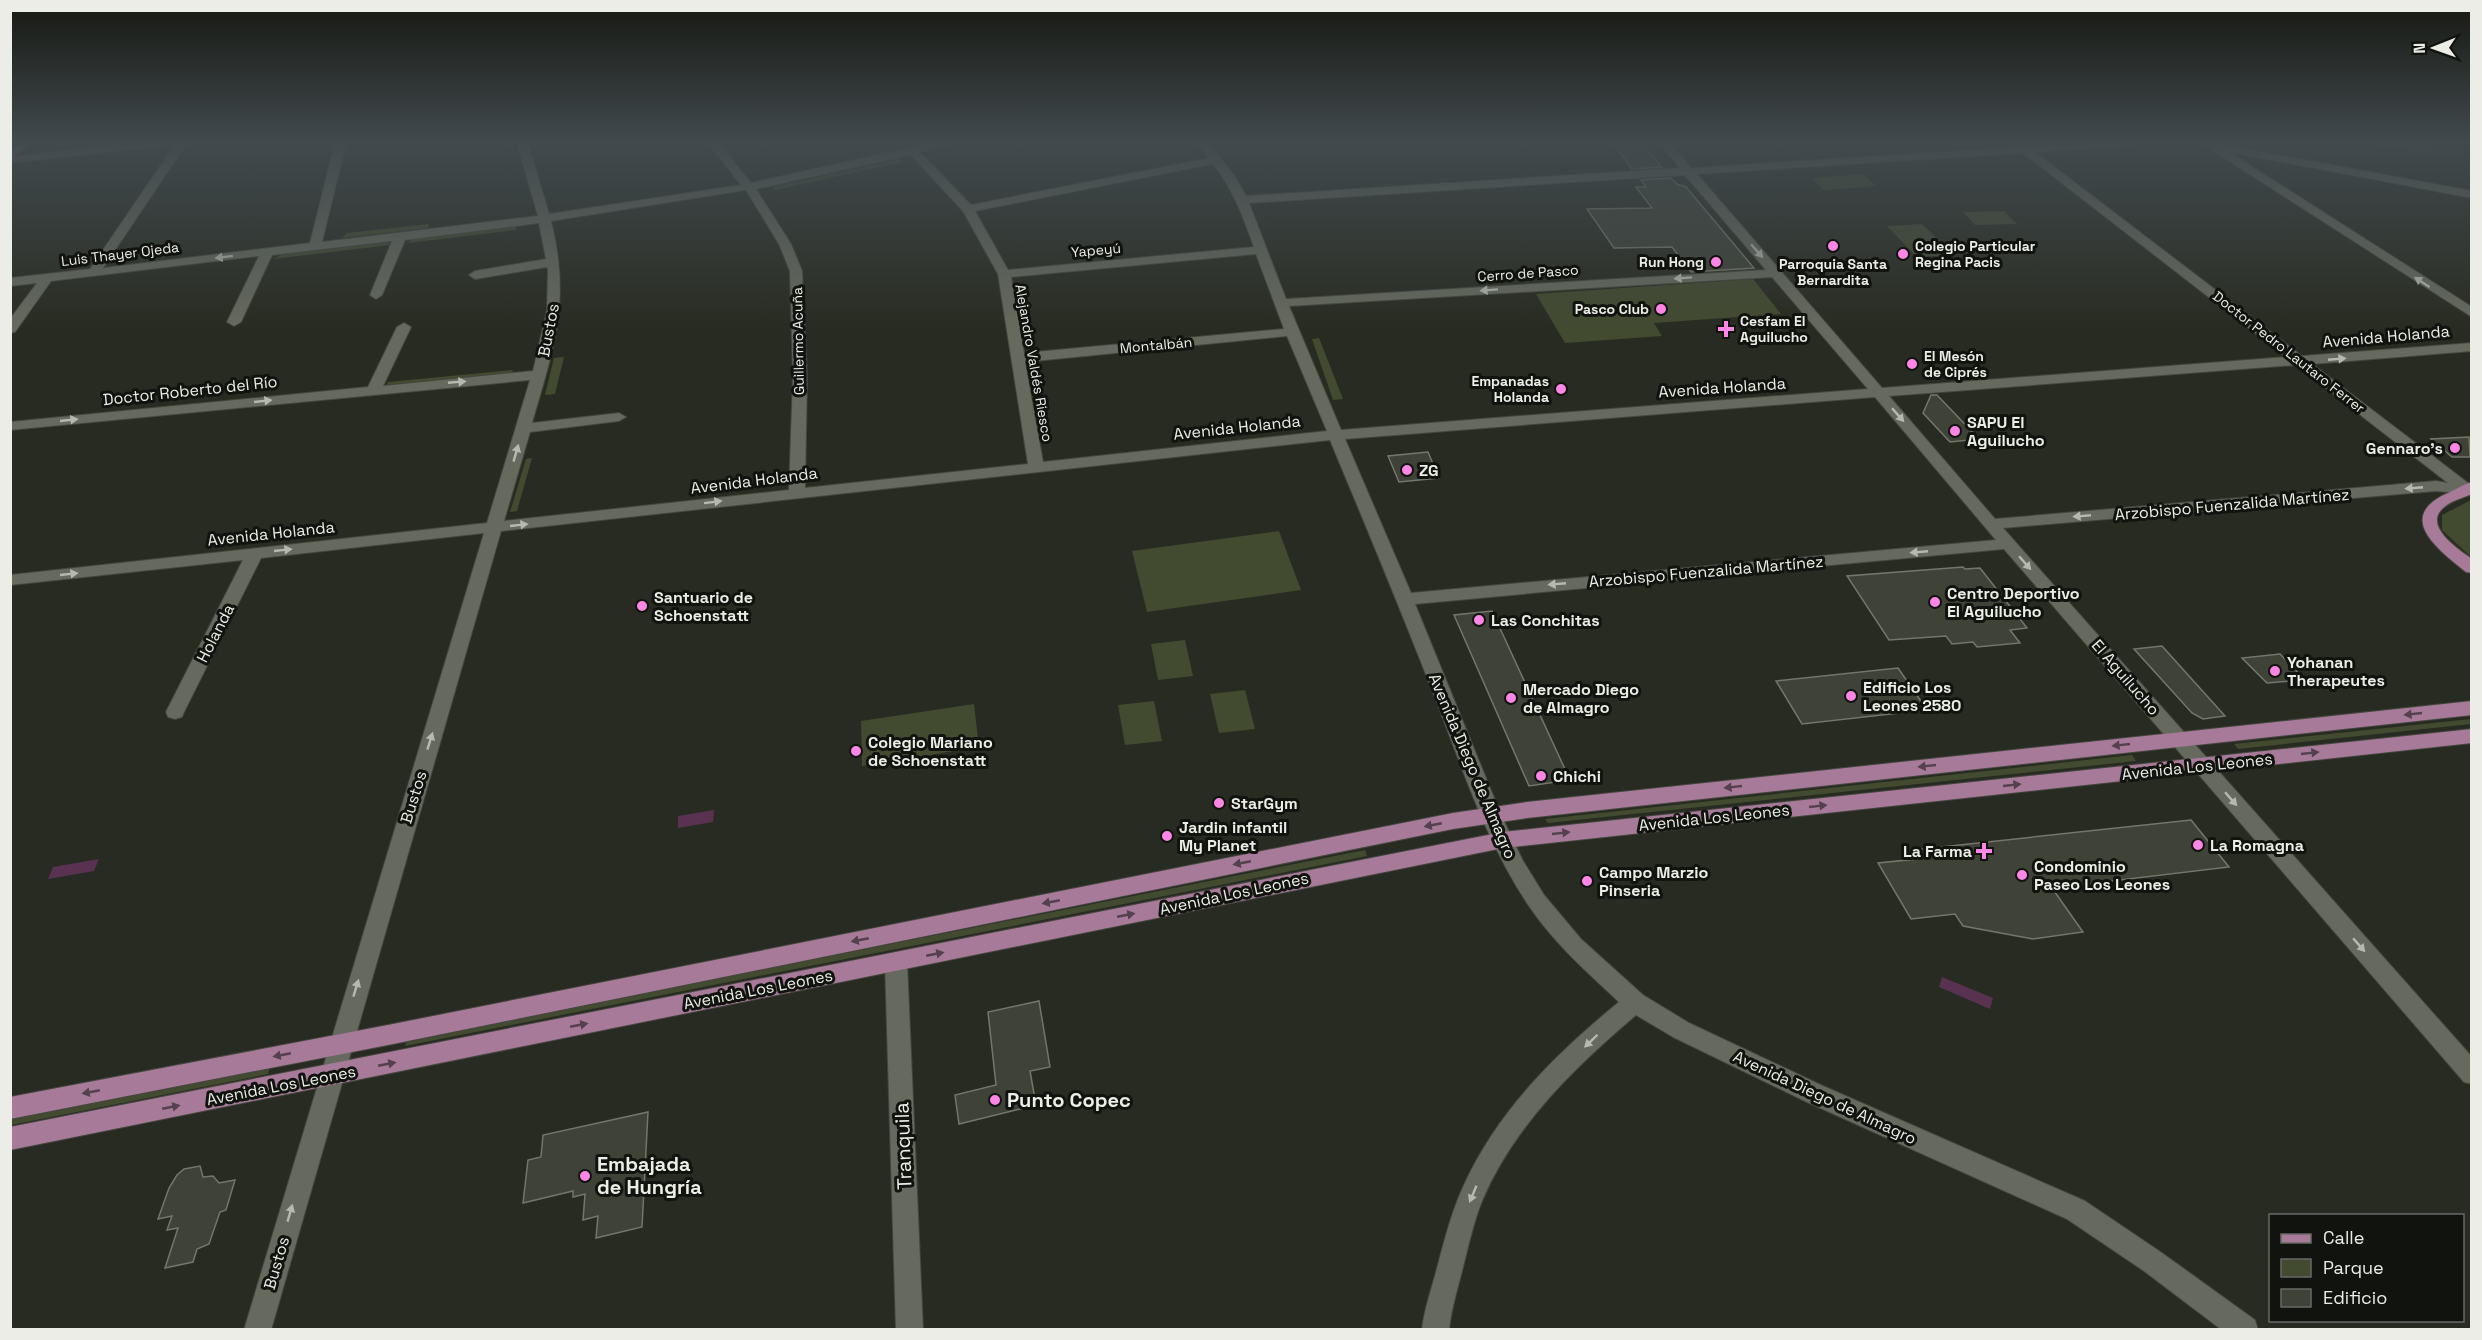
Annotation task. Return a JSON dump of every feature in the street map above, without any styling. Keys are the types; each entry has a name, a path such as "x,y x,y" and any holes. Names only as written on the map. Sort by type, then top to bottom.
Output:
{"main road":[{"path":"2470,490 2440,503 2429,516 2429,522 2435,536 2472,568"},
{"name":"Avenida Los Leones","path":"10,1108 1491,815 2472,708"},
{"name":"Avenida Los Leones","path":"10,1139 1503,840 2472,736"}],"street":[{"path":"94,272 139,206"},
{"path":"315,246 325,206"},
{"name":"Bustos","path":"257,1329 330,1075 539,375 553,318 555,288 540,206"},
{"name":"Luis Thayer Ojeda","path":"10,282 400,237 633,206"},
{"name":"Guillermo Acuña","path":"761,206 786,244 796,271 800,377 797,492"},
{"name":"Alejandro Valdés Riesco","path":"965,206 1004,274 1036,467"},
{"path":"968,209 985,206"},
{"name":"Avenida Diego de Almagro","path":"1244,206 1292,332 1405,599 1491,815 1522,878 1554,924 1591,964 1635,1002 1682,1030 1815,1094 2076,1210 2153,1262 2245,1329"},
{"name":"El Aguilucho","path":"1717,206 2008,544 2472,1074"},
{"name":"Doctor Pedro Lautaro Ferrer","path":"2098,206 2470,490"},
{"path":"2303,206 2472,313"},
{"path":"376,295 400,237"},
{"name":"Yapeyú","path":"1004,274 1262,250"},
{"path":"234,322 267,252"},
{"path":"475,275 552,262"},
{"name":"Cerro de Pasco","path":"1282,303 1775,273"},
{"name":"Luis Thayer Ojeda","path":"10,329 48,278"},
{"path":"374,390 404,327"},
{"name":"Montalbán","path":"1019,358 1292,332"},
{"name":"Avenida Holanda","path":"10,580 1334,435 2472,347"},
{"name":"Doctor Roberto del Río","path":"10,426 539,375"},
{"path":"523,428 620,417"},
{"name":"Arzobispo Fuenzalida Martínez","path":"1991,524 2436,486 2470,490"},
{"name":"Arzobispo Fuenzalida Martínez","path":"1405,599 2008,544"},
{"name":"Holanda","path":"174,712 255,553"},
{"name":"Tranquila","path":"896,962 910,1329"},
{"path":"1435,1329 1458,1236 1473,1192 1494,1154 1515,1120 1544,1087 1604,1027 1635,1002"}],"green space":[{"path":"2004,211 2017,224 1975,225 1963,212"},
{"path":"429,224 428,228 342,238 347,233"},
{"path":"1922,224 1954,255 1917,257 1887,226"},
{"path":"517,226 516,230 408,243 414,238"},
{"path":"387,242 391,245 273,259 283,254"},
{"name":"Pasco Club","path":"1753,279 1781,314 1654,323 1662,336 1565,343 1536,294"},
{"path":"1319,338 1343,399 1333,400 1312,339"},
{"path":"564,357 555,394 545,395 554,358"},
{"path":"513,370 512,373 387,385 388,382"},
{"path":"532,458 517,511 510,512 526,459"},
{"path":"2471,500 2471,557 2442,530 2442,515"},
{"path":"1279,531 1301,590 1147,612 1132,551"},
{"path":"1185,640 1193,676 1158,680 1151,644"},
{"path":"1245,690 1255,729 1219,733 1210,694"},
{"path":"1154,701 1162,741 1125,745 1118,705"},
{"path":"974,704 979,747 862,766 861,721"},
{"path":"2471,719 2471,724 2238,749 2234,744"},
{"path":"2132,755 2136,761 1548,823 1545,819"},
{"path":"1365,850 1367,856 405,1046 407,1040"},
{"path":"270,1066 268,1074 11,1125 11,1118"}],"shaded area":[{"path":"714,810 713,822 678,828 678,816"},
{"path":"99,859 94,871 48,879 53,867"},
{"path":"1942,977 1993,998 1990,1009 1939,987"}],"building":[{"path":"1650,206 1702,206 1754,268 1691,272 1672,247 1614,248 1587,209 1652,208"},
{"name":"SAPU El Aguilucho","path":"1931,395 1937,395 1979,439 1950,442 1923,413"},
{"name":"Gennaro's","path":"2469,437 2470,457 2452,457 2431,439"},
{"name":"ZG","path":"1428,452 1439,478 1399,482 1388,456"},
{"name":"Centro Deportivo El Aguilucho","path":"1963,567 1965,569 1980,568 2027,628 2010,630 2020,643 1977,647 1973,642 1952,644 1946,636 1889,640 1847,576"},
{"name":"Mercado Diego de Almagro","path":"1492,611 1570,780 1529,786 1454,615"},
{"path":"2162,646 2225,716 2203,719 2192,713 2134,649"},
{"name":"Yohanan Therapeutes","path":"2280,654 2305,680 2267,683 2242,658"},
{"name":"Edificio Los Leones 2580","path":"1898,668 1927,710 1802,724 1776,681"},
{"name":"Condominio Paseo Los Leones","path":"2191,820 2229,867 2052,888 2083,932 2033,939 1963,926 1955,914 1911,919 1878,863 1917,859 1912,850"},
{"path":"1039,1001 1050,1067 1030,1071 1036,1105 959,1124 955,1095 996,1085 988,1012"},
{"name":"Embajada de Hungría","path":"648,1112 642,1227 596,1238 598,1216 583,1220 585,1194 573,1197 573,1191 523,1203 528,1160 541,1157 543,1135"},
{"path":"200,1166 203,1177 213,1176 219,1183 235,1180 226,1210 220,1212 209,1244 197,1249 193,1262 165,1268 178,1228 167,1230 172,1216 158,1219 169,1188 177,1175 184,1169"}],"place":[{"name":"Parroquia Santa Bernardita","path":"1833,246"},
{"name":"Colegio Particular Regina Pacis","path":"1903,254"},
{"name":"Run Hong","path":"1716,262"},
{"name":"Pasco Club","path":"1661,309"},
{"name":"Cesfam El Aguilucho","path":"1726,329"},
{"name":"El Mesón de Ciprés","path":"1912,364"},
{"name":"Empanadas Holanda","path":"1561,389"},
{"name":"SAPU El Aguilucho","path":"1955,431"},
{"name":"Gennaro's","path":"2455,448"},
{"name":"ZG","path":"1407,470"},
{"name":"Centro Deportivo El Aguilucho","path":"1935,602"},
{"name":"Santuario de Schoenstatt","path":"642,606"},
{"name":"Las Conchitas","path":"1479,620"},
{"name":"Yohanan Therapeutes","path":"2275,671"},
{"name":"Edificio Los Leones 2580","path":"1851,696"},
{"name":"Mercado Diego de Almagro","path":"1511,698"},
{"name":"Colegio Mariano de Schoenstatt","path":"856,751"},
{"name":"Chichi","path":"1541,776"},
{"name":"StarGym","path":"1219,803"},
{"name":"Jardin infantil My Planet","path":"1167,836"},
{"name":"La Romagna","path":"2198,845"},
{"name":"La Farma","path":"1984,851"},
{"name":"Condominio Paseo Los Leones","path":"2022,875"},
{"name":"Campo Marzio Pinseria","path":"1587,881"},
{"name":"Punto Copec","path":"995,1100"},
{"name":"Embajada de Hungría","path":"585,1176"}]}
